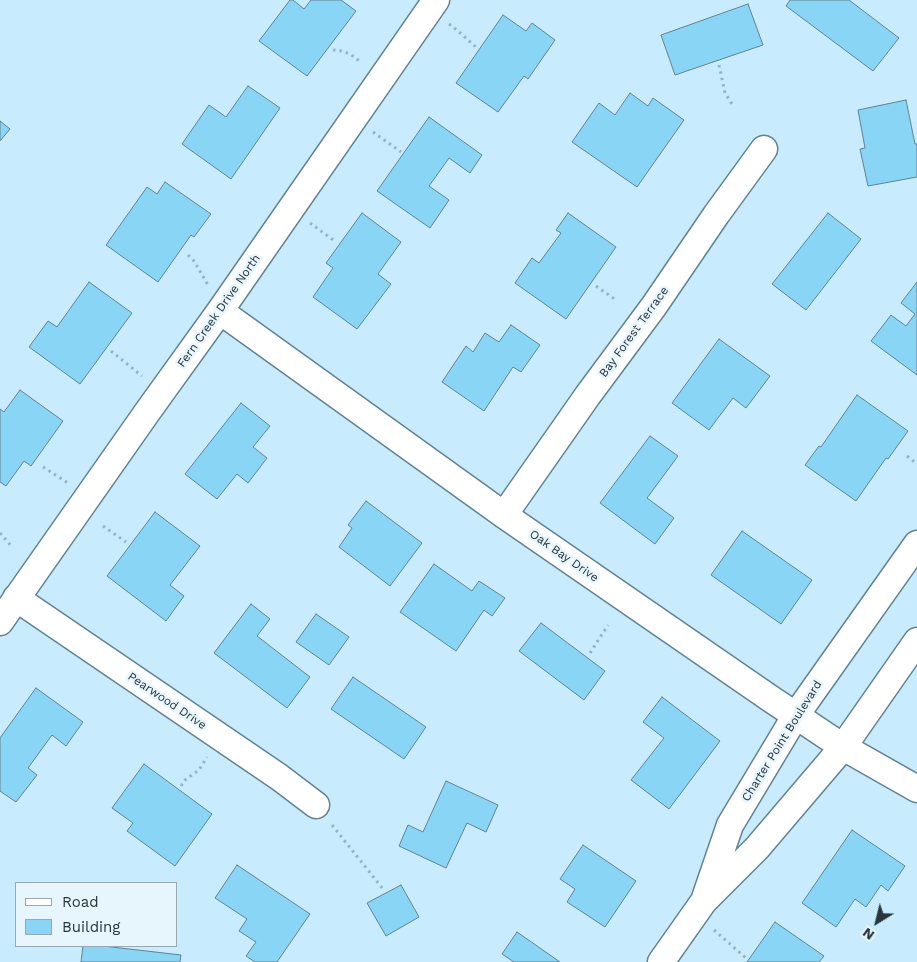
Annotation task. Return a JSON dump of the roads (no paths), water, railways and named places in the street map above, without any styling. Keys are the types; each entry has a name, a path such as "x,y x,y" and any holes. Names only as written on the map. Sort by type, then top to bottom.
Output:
{"street":[{"name":"Fern Creek Drive North","path":"0,622 432,5"},
{"name":"Bay Forest Terrace","path":"504,515 764,149"},
{"name":"Oak Bay Drive","path":"223,306 504,515 843,747 917,789"},
{"name":"Charter Point Boulevard","path":"699,907 730,825 796,714 917,544"},
{"name":"Pearwood Drive","path":"16,598 279,777 316,805"},
{"name":"Charter Point Boulevard","path":"661,962 699,907 756,848 843,747 917,641"}]}
